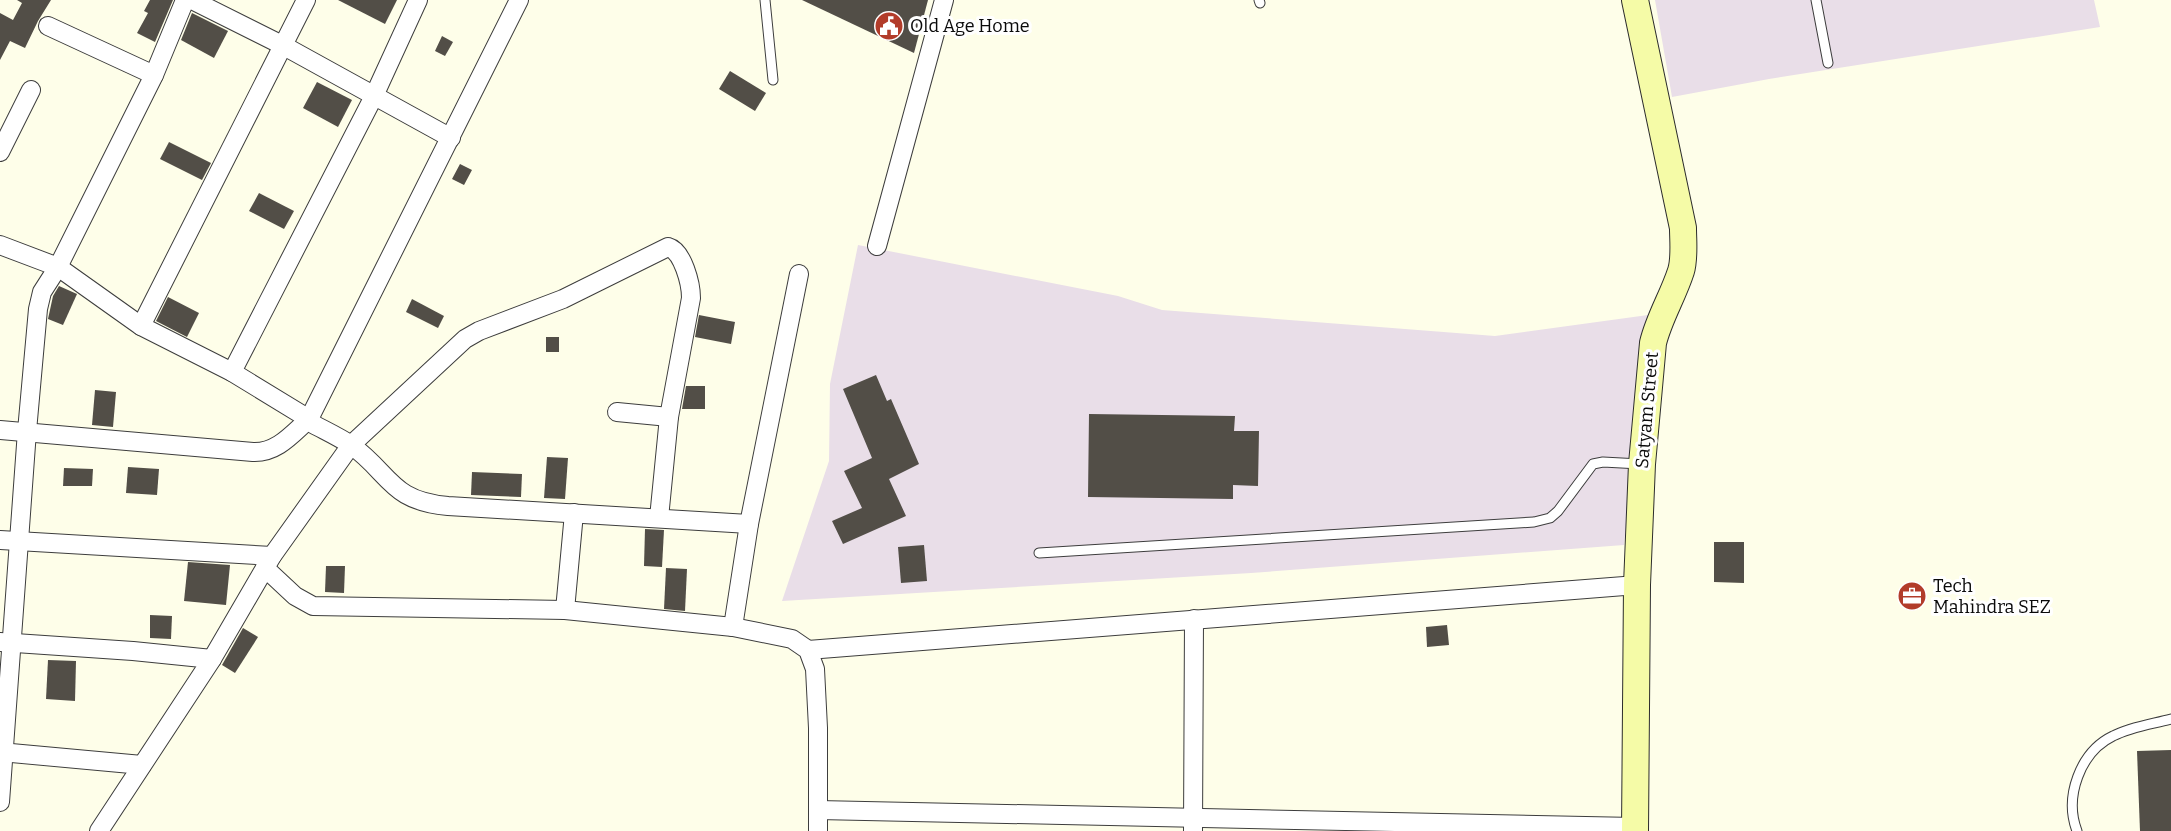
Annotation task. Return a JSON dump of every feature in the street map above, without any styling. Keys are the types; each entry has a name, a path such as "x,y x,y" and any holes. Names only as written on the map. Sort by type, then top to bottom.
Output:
{"street":[{"path":"0,802 6,643 20,542 38,309 42,292 57,267 154,75 185,0"},
{"path":"192,0 284,46 451,138"},
{"path":"141,326 306,0"},
{"path":"232,372 374,96 418,0"},
{"path":"0,430 261,452 278,446 309,419 519,0"},
{"path":"877,246 944,0"},
{"name":"Satyam Street","path":"1635,0 1683,228 1682,269 1656,328 1653,343 1642,464 1637,585 1635,829"},
{"path":"48,26 154,75"},
{"path":"0,152 31,90"},
{"path":"0,244 57,267 141,326 232,372 309,419 313,424 351,445 400,492 412,499 430,505 749,524"},
{"path":"99,831 212,659 269,562 351,445 465,339 479,331 570,296 668,247 676,252 689,278 691,290 669,417 659,518"},
{"path":"733,627 749,524 799,274"},
{"path":"617,412 669,417"},
{"path":"565,610 574,513"},
{"path":"0,540 269,562 295,596 313,606 565,610 733,627 792,639 808,650 815,669 818,728 818,831"},
{"path":"808,650 1637,585"},
{"path":"1193,824 1194,619"},
{"path":"6,643 133,651 212,659"},
{"path":"2,752 142,765"},
{"path":"818,810 1193,824 1635,829"}],"lane":[{"path":"765,0 773,80"},
{"path":"1815,0 1828,63"},
{"path":"1038,553 1534,522 1550,518 1558,511 1593,464 1603,462 1642,464"},
{"path":"2077,831 2073,807 2074,790 2079,771 2099,743 2115,735 2171,719"}],"shaded area":[{"path":"1655,0 2094,0 2100,27 1769,79 1672,97"},
{"path":"858,245 1118,296 1162,310 1495,336 1648,315 1624,545 1251,573 782,601 829,461 830,384"}],"building":[{"path":"17,0 51,0 25,48 10,41 0,60 0,13 13,20 22,3"},
{"path":"150,0 173,0 155,42 137,33 148,13 144,11"},
{"path":"338,0 397,0 385,24"},
{"name":"Old Age Home","path":"802,0 928,0 914,53"},
{"path":"192,13 228,31 214,58 181,40"},
{"path":"442,36 453,42 445,56 435,51"},
{"path":"730,71 766,93 755,111 719,89"},
{"path":"317,82 352,100 338,127 303,108"},
{"path":"169,142 211,163 202,180 160,159"},
{"path":"460,164 472,170 464,185 452,179"},
{"path":"259,193 294,211 284,229 249,211"},
{"path":"59,286 77,294 63,325 48,319 53,296"},
{"path":"168,297 199,313 187,337 156,321"},
{"path":"412,299 444,316 438,328 406,312"},
{"path":"699,315 735,322 731,344 695,337"},
{"path":"546,337 559,337 559,352 546,352"},
{"path":"876,375 887,401 891,399 919,464 889,479 906,516 843,544 832,521 862,508 844,471 872,458 843,389"},
{"path":"686,386 705,386 705,409 682,409"},
{"path":"95,390 116,392 113,427 92,425"},
{"path":"1089,414 1235,416 1234,431 1259,431 1258,486 1233,485 1233,499 1088,497"},
{"path":"547,457 568,458 565,499 544,498"},
{"path":"128,467 159,469 157,495 126,493"},
{"path":"64,468 93,469 92,486 63,486"},
{"path":"472,472 522,474 521,497 471,495"},
{"path":"645,529 664,530 662,567 644,566"},
{"path":"1714,542 1744,542 1744,583 1714,582"},
{"path":"924,545 927,581 901,583 898,547"},
{"path":"188,562 230,565 226,605 184,601"},
{"path":"326,566 345,566 344,593 325,592"},
{"path":"666,568 687,569 685,611 664,609"},
{"path":"150,615 172,616 171,639 150,638"},
{"path":"1447,625 1449,645 1427,647 1426,627"},
{"path":"243,628 258,637 235,673 222,665"},
{"path":"48,660 76,661 75,701 46,699"},
{"path":"2171,750 2171,831 2140,831 2137,751"}],"place":[{"name":"Old Age Home","path":"889,26"},
{"name":"Tech Mahindra SEZ","path":"1912,596"}]}
